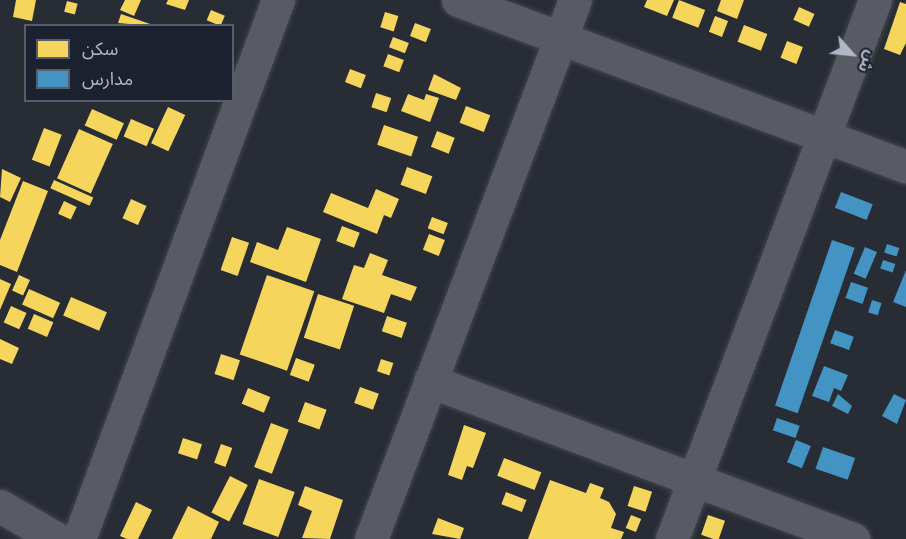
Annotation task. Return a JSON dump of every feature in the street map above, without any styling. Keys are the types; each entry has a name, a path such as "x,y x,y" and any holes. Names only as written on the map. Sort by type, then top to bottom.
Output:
{"street":[{"path":"79,539 278,0"},
{"path":"458,0 906,167"},
{"path":"371,539 575,0"},
{"path":"672,539 821,137 875,0"},
{"path":"430,381 853,539"},
{"path":"0,506 57,539"}],"building: سكن":[{"path":"16,0 36,0 32,21 13,17"},
{"path":"125,0 141,0 134,16 120,10"},
{"path":"168,0 189,0 185,10 166,4"},
{"path":"647,0 674,0 667,16 644,7"},
{"path":"679,0 705,10 698,28 672,18"},
{"path":"721,0 744,0 737,19 717,11"},
{"path":"67,1 78,4 75,14 64,12"},
{"path":"900,2 906,4 906,43 900,55 884,49"},
{"path":"799,7 815,14 809,27 793,20"},
{"path":"211,10 225,16 221,24 207,20"},
{"path":"385,12 398,16 394,31 380,27"},
{"path":"121,14 150,24 129,24 118,23"},
{"path":"715,16 728,21 722,37 709,32"},
{"path":"415,23 431,29 426,42 410,36"},
{"path":"744,25 767,34 761,51 738,42"},
{"path":"393,37 409,43 405,53 389,47"},
{"path":"787,41 803,47 796,64 781,58"},
{"path":"388,54 404,60 399,72 383,66"},
{"path":"350,69 366,75 361,88 345,82"},
{"path":"434,74 461,88 456,100 428,90"},
{"path":"376,93 391,98 387,112 371,107"},
{"path":"408,94 424,100 426,94 439,98 430,122 401,111"},
{"path":"466,106 490,115 484,132 460,123"},
{"path":"168,107 185,115 168,151 151,143"},
{"path":"92,109 124,123 117,140 85,125"},
{"path":"131,119 154,129 147,146 124,136"},
{"path":"384,125 418,137 411,157 377,145"},
{"path":"44,128 62,135 50,167 32,160"},
{"path":"79,129 113,144 91,193 57,178"},
{"path":"437,131 455,138 449,154 431,147"},
{"path":"407,167 432,176 426,194 401,185"},
{"path":"2,169 21,178 10,202 0,197"},
{"path":"54,180 93,197 90,206 50,188"},
{"path":"23,181 48,191 17,272 0,265 0,240"},
{"path":"376,189 399,199 391,218 384,215 377,234 323,212 331,193 368,208"},
{"path":"131,199 147,206 138,225 122,218"},
{"path":"64,201 77,207 71,220 58,214"},
{"path":"432,217 448,223 444,234 428,228"},
{"path":"342,226 360,233 354,248 336,241"},
{"path":"287,227 321,239 306,282 250,262 257,242 278,250"},
{"path":"429,234 445,240 439,256 423,250"},
{"path":"232,237 249,243 238,276 221,270"},
{"path":"370,253 388,260 382,275 417,287 411,301 391,294 384,313 342,299 354,265 364,268"},
{"path":"19,275 30,280 23,295 12,291"},
{"path":"267,275 314,291 287,371 240,354"},
{"path":"0,279 11,284 0,310"},
{"path":"29,289 60,303 53,318 22,305"},
{"path":"318,294 354,306 340,349 304,338"},
{"path":"71,297 107,312 99,331 63,315"},
{"path":"11,306 27,313 19,329 4,322"},
{"path":"34,314 53,322 47,337 28,329"},
{"path":"387,316 407,323 402,338 382,331"},
{"path":"0,339 19,348 12,364 0,359"},
{"path":"221,354 240,360 234,380 215,374"},
{"path":"296,358 315,365 309,382 290,375"},
{"path":"381,359 393,363 389,375 377,371"},
{"path":"360,387 379,394 373,410 354,403"},
{"path":"248,388 270,397 264,413 242,404"},
{"path":"305,402 327,410 319,430 298,422"},
{"path":"271,423 289,430 272,474 254,467"},
{"path":"464,425 486,433 473,468 467,466 462,480 448,475"},
{"path":"183,438 202,444 197,459 178,453"},
{"path":"221,444 232,448 225,467 214,463"},
{"path":"504,458 541,472 535,490 497,476"},
{"path":"230,476 248,485 229,522 211,513"},
{"path":"259,479 295,492 278,537 243,524"},
{"path":"550,480 586,493 590,483 604,488 600,498 609,502 616,514 611,528 624,532 621,539 528,539"},
{"path":"305,486 343,500 330,539 302,538 312,511 298,505"},
{"path":"634,486 652,492 646,512 628,506"},
{"path":"506,492 527,500 522,512 501,504"},
{"path":"136,502 152,510 138,539 127,539 120,536"},
{"path":"188,506 219,522 211,539 172,539"},
{"path":"631,515 641,519 636,532 626,528"},
{"path":"708,515 725,521 719,539 701,535"},
{"path":"438,518 464,528 460,539 432,534"}],"building: مدارس":[{"path":"841,192 873,204 867,220 835,208"},
{"path":"832,240 855,248 798,413 775,405"},
{"path":"887,244 899,248 897,257 884,253"},
{"path":"865,247 877,252 866,279 854,274"},
{"path":"883,260 895,264 893,273 880,269"},
{"path":"906,270 906,307 893,302"},
{"path":"851,282 868,288 862,304 845,298"},
{"path":"872,300 882,303 878,315 868,312"},
{"path":"835,330 854,337 849,350 830,343"},
{"path":"824,366 848,375 841,391 834,388 829,402 812,396"},
{"path":"838,394 852,406 848,414 832,406"},
{"path":"894,394 906,400 897,424 882,416"},
{"path":"777,418 800,426 795,438 773,430"},
{"path":"796,440 811,446 802,468 787,462"},
{"path":"823,447 855,458 848,480 816,469"}]}
